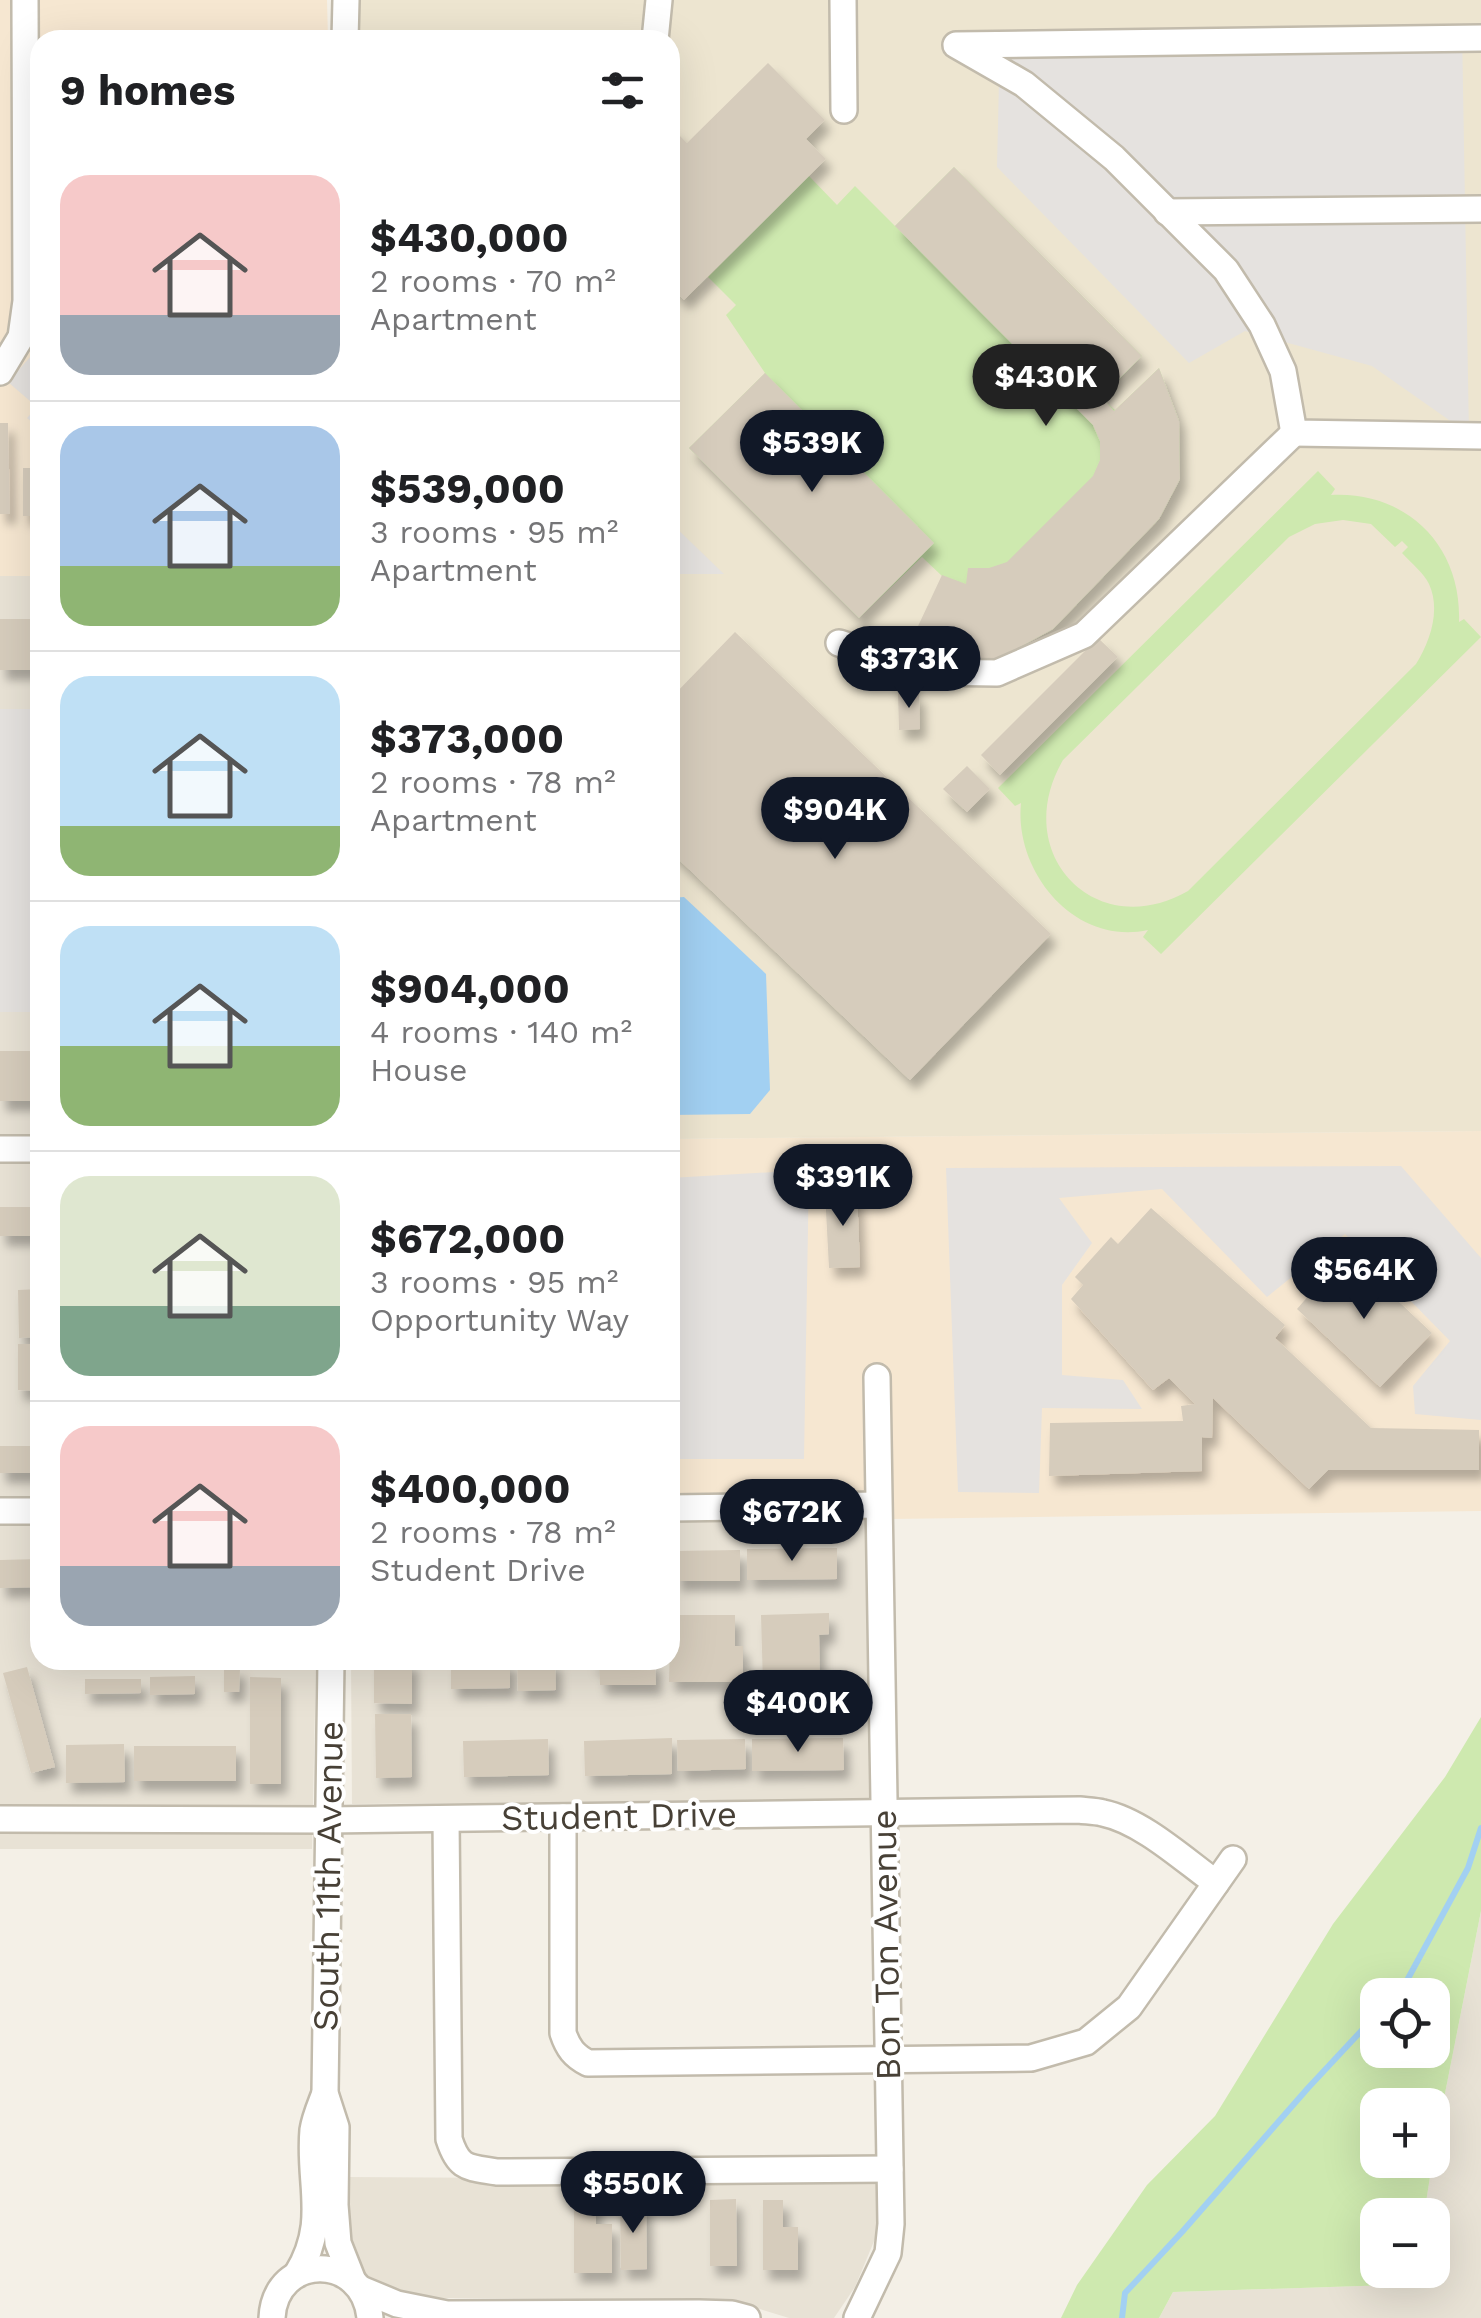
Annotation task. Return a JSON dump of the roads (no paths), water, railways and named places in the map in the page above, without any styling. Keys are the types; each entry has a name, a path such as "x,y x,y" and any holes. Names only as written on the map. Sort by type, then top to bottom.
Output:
{"street":[{"path":"25,0 30,174"},
{"path":"345,30 346,0"},
{"path":"656,30 659,0"},
{"path":"843,0 844,110"},
{"path":"1294,433 1284,371 1262,325 1226,270 1114,158 1024,84 956,45 1481,38"},
{"path":"1168,212 1481,210"},
{"path":"0,372 21,338 30,294"},
{"path":"838,644 928,672 997,673 1084,635 1294,433 1481,436"},
{"path":"0,1149 30,1149"},
{"name":"Bon Ton Avenue","path":"857,2318 888,2253 891,2224 876,1377"},
{"path":"680,1508 878,1505"},
{"path":"0,1510 30,1511"},
{"name":"South 11th Avenue","path":"330,1670 325,2092 336,2127 338,2243 368,2302 370,2318"},
{"name":"Student Drive","path":"0,1818 328,1820 1080,1810 1122,1820 1216,1883"},
{"path":"563,1817 564,2033 577,2058 588,2063 1031,2058 1086,2042 1129,2007 1234,1859"},
{"path":"446,1819 449,2139 455,2157 470,2168 498,2172 890,2169"},
{"name":"South 11th Avenue","path":"272,2318 277,2296 298,2274 313,2240 313,2126 325,2092"},
{"path":"298,2274 320,2268 332,2270 397,2304 440,2316 699,2312 747,2318"}],"water":[{"path":"680,897 766,974 770,1090 750,1114 680,1115"}],"waterway":[{"path":"1408,1978 1468,1868 1481,1828"},
{"path":"1122,2318 1125,2293 1360,2032"}]}
